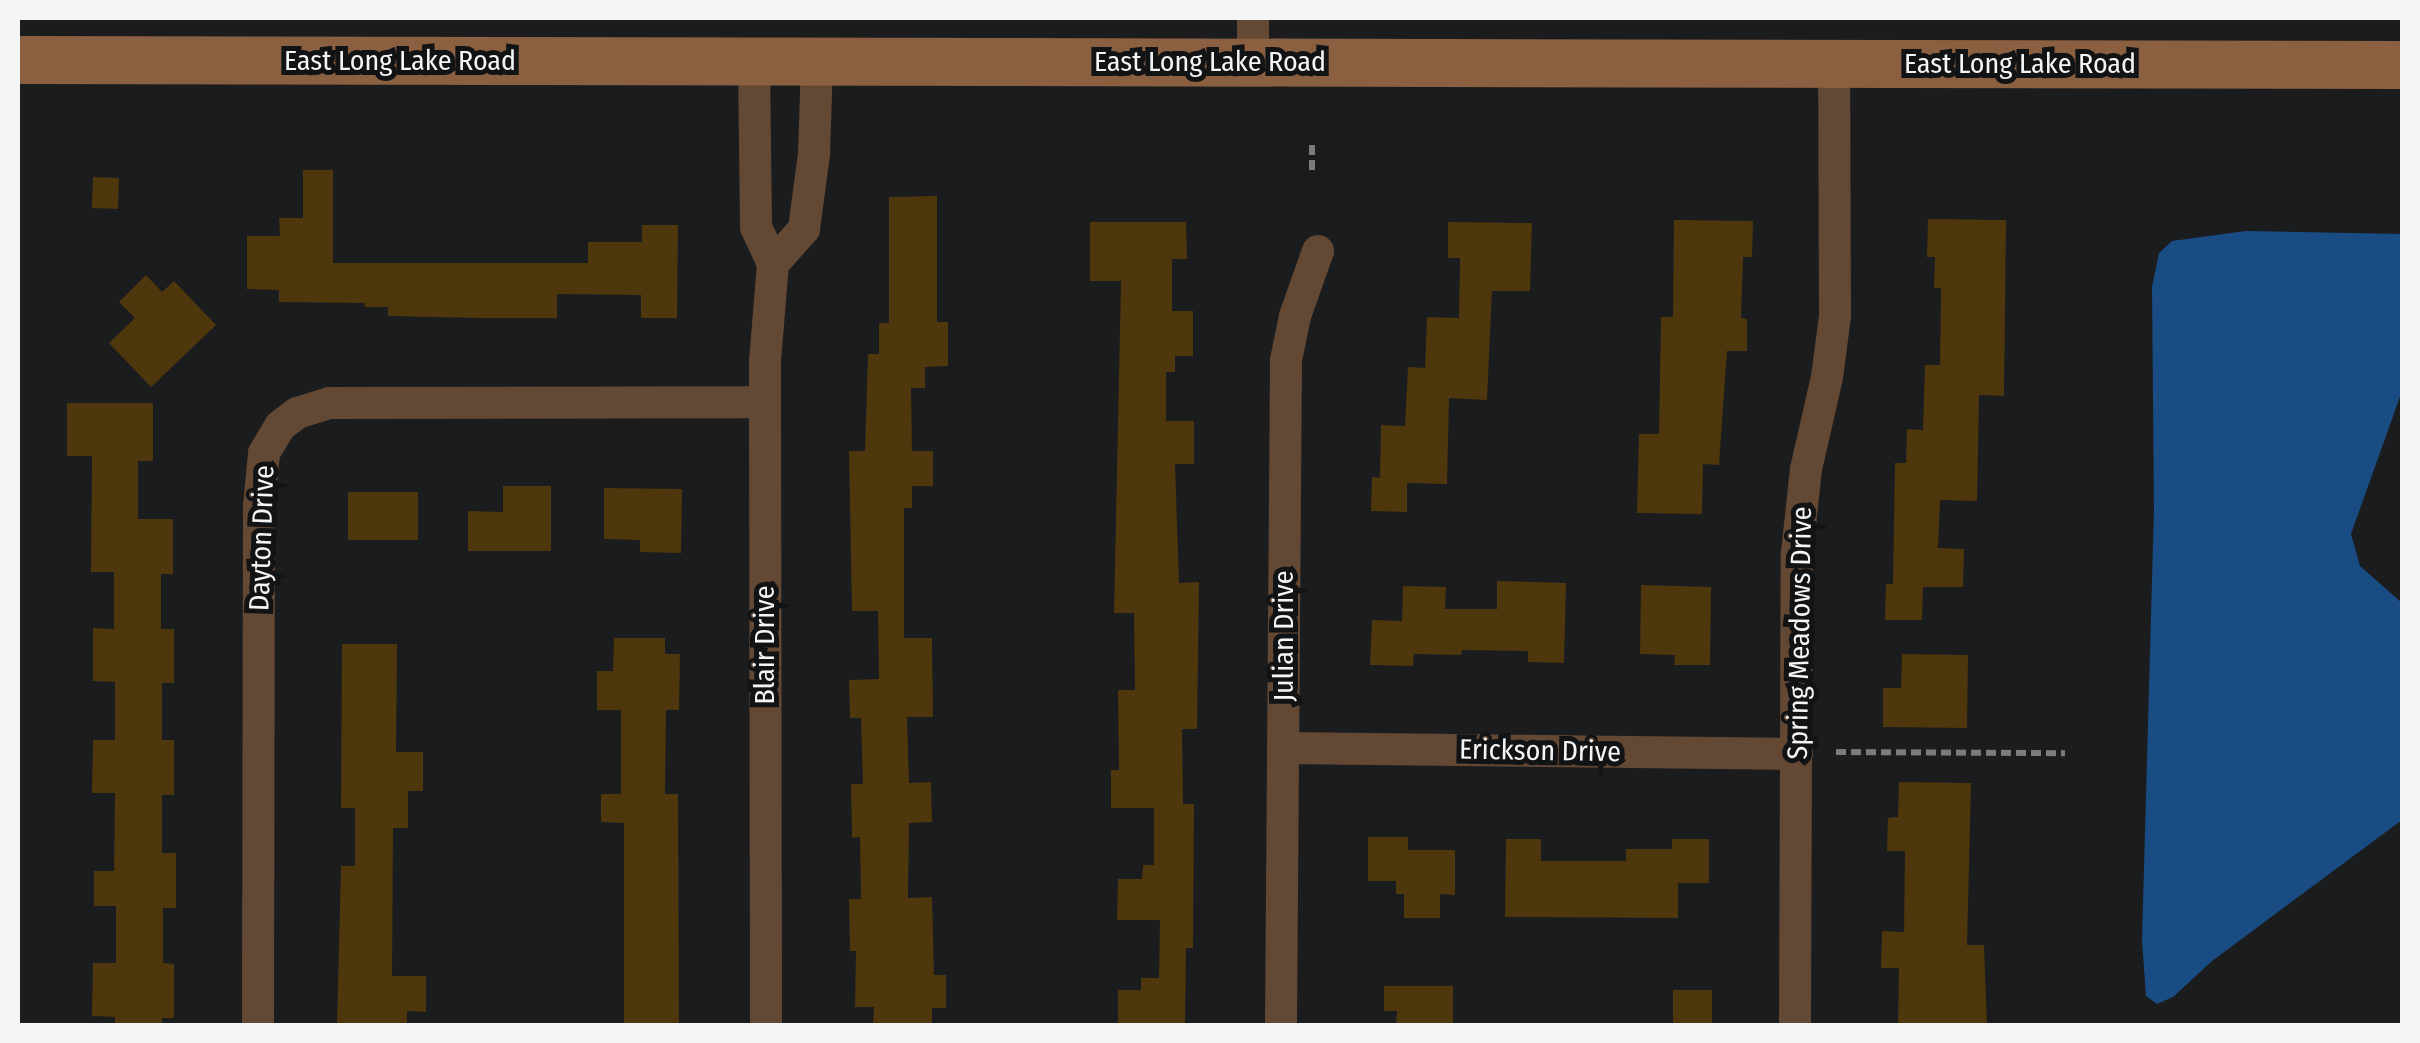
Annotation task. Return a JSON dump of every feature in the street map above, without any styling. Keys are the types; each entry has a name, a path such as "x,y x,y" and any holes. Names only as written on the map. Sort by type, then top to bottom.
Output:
{"main road":[{"name":"East Long Lake Road","path":"18,60 817,62 1254,40 1834,64 2402,65"}],"street":[{"name":"Blair Drive","path":"754,62 756,227 773,264 764,402 766,1026"},
{"path":"773,264 804,228 814,154 817,62"},
{"name":"Spring Meadows Drive","path":"1795,1026 1800,511 1835,316 1834,64"},
{"name":"Julian Drive","path":"1281,1026 1286,360 1294,316 1318,251"},
{"name":"Dayton Drive","path":"258,1026 259,506 264,453 280,426 297,413 329,404 764,402"},
{"name":"Erickson Drive","path":"1284,748 1797,754"}],"path":[{"path":"1312,145 1312,175"},
{"path":"1836,752 2065,754"}],"water":[{"path":"2246,231 2402,234 2402,391 2351,534 2360,566 2402,603 2402,820 2212,961 2173,997 2157,1004 2146,996 2142,940 2154,509 2152,287 2159,253 2172,241"}],"building":[{"path":"303,170 333,170 333,263 588,263 588,242 642,242 642,225 678,225 677,318 641,318 641,295 557,294 557,318 388,316 388,307 365,307 365,303 279,302 279,290 247,289 247,236 280,236 279,218 303,218"},
{"path":"93,177 119,178 118,209 92,208"},
{"path":"937,196 937,322 948,322 948,366 925,367 925,388 911,388 912,451 933,451 933,486 912,486 912,508 904,508 904,638 932,638 933,717 907,717 909,783 931,782 932,822 909,823 908,898 932,897 934,975 946,975 946,1008 932,1008 932,1026 873,1026 874,1007 855,1007 856,951 850,951 849,899 861,899 860,837 852,838 851,784 863,784 861,718 850,718 849,680 879,679 878,611 852,611 849,451 865,451 868,354 879,354 879,323 889,323 889,197"},
{"path":"1928,219 2006,220 2004,396 1979,395 1977,501 1940,500 1938,548 1964,549 1963,587 1923,587 1922,620 1885,620 1886,584 1893,584 1895,463 1906,463 1907,429 1923,430 1925,365 1940,365 1941,288 1934,288 1935,257 1927,257"},
{"path":"1674,220 1753,221 1752,257 1743,257 1741,318 1747,319 1747,351 1727,351 1719,465 1703,464 1702,514 1637,513 1639,434 1659,434 1661,317 1673,317"},
{"path":"1090,222 1186,222 1187,259 1172,259 1172,311 1193,311 1193,356 1175,356 1175,372 1166,372 1166,421 1194,421 1194,464 1175,464 1179,583 1199,582 1197,729 1182,729 1183,804 1194,804 1193,948 1186,948 1185,1026 1118,1026 1118,990 1141,990 1141,978 1159,978 1160,920 1117,920 1118,879 1142,879 1143,865 1154,865 1154,808 1111,808 1111,770 1119,770 1118,690 1135,690 1134,613 1114,613 1121,281 1090,281"},
{"path":"1448,222 1532,223 1530,291 1492,291 1487,400 1449,398 1447,484 1407,483 1407,512 1371,511 1372,477 1380,478 1381,425 1405,426 1408,367 1425,368 1427,317 1459,318 1460,258 1448,258"},
{"path":"146,275 162,292 174,281 216,325 151,387 109,343 135,318 119,302"},
{"path":"67,403 153,403 153,461 138,461 138,519 173,519 173,574 161,574 161,629 174,629 174,683 162,683 162,740 174,740 174,795 162,795 162,853 176,853 176,908 163,908 163,963 174,964 174,1018 162,1018 162,1026 115,1026 115,1017 92,1016 93,963 116,963 116,906 94,906 94,871 114,871 115,793 92,793 93,740 115,740 115,682 93,681 93,628 114,629 114,572 91,572 92,456 67,456"},
{"path":"503,486 551,486 551,551 468,551 468,511 503,512"},
{"path":"604,488 682,489 681,553 640,552 640,540 604,539"},
{"path":"348,492 418,492 418,540 348,540"},
{"path":"1497,581 1566,583 1564,663 1528,662 1528,651 1462,650 1461,655 1414,654 1413,666 1370,665 1372,620 1402,621 1403,586 1446,587 1445,609 1497,609"},
{"path":"1641,585 1711,587 1710,665 1674,665 1675,655 1640,654"},
{"path":"614,638 665,638 665,654 680,654 679,710 666,710 665,794 678,794 679,1026 624,1026 624,823 601,822 601,794 621,794 621,710 597,710 597,671 613,671"},
{"path":"342,644 397,644 396,752 423,752 423,791 408,791 408,828 393,828 392,976 426,976 426,1012 407,1011 407,1026 337,1026 341,866 355,866 355,808 341,808"},
{"path":"1902,654 1968,655 1967,728 1883,727 1883,688 1901,688"},
{"path":"1899,782 1971,783 1967,945 1984,945 1987,1026 1898,1026 1899,968 1881,968 1882,931 1904,932 1905,851 1887,851 1888,818 1898,817"},
{"path":"1368,837 1408,837 1408,850 1455,850 1455,895 1440,894 1440,918 1404,918 1404,894 1396,894 1396,881 1368,881"},
{"path":"1506,839 1541,839 1541,861 1626,861 1626,849 1672,849 1672,839 1709,839 1709,883 1678,883 1678,918 1505,917"},
{"path":"1384,986 1453,986 1453,1026 1396,1026 1397,1011 1384,1011"},
{"path":"1673,990 1712,990 1712,1026 1673,1026"}]}
